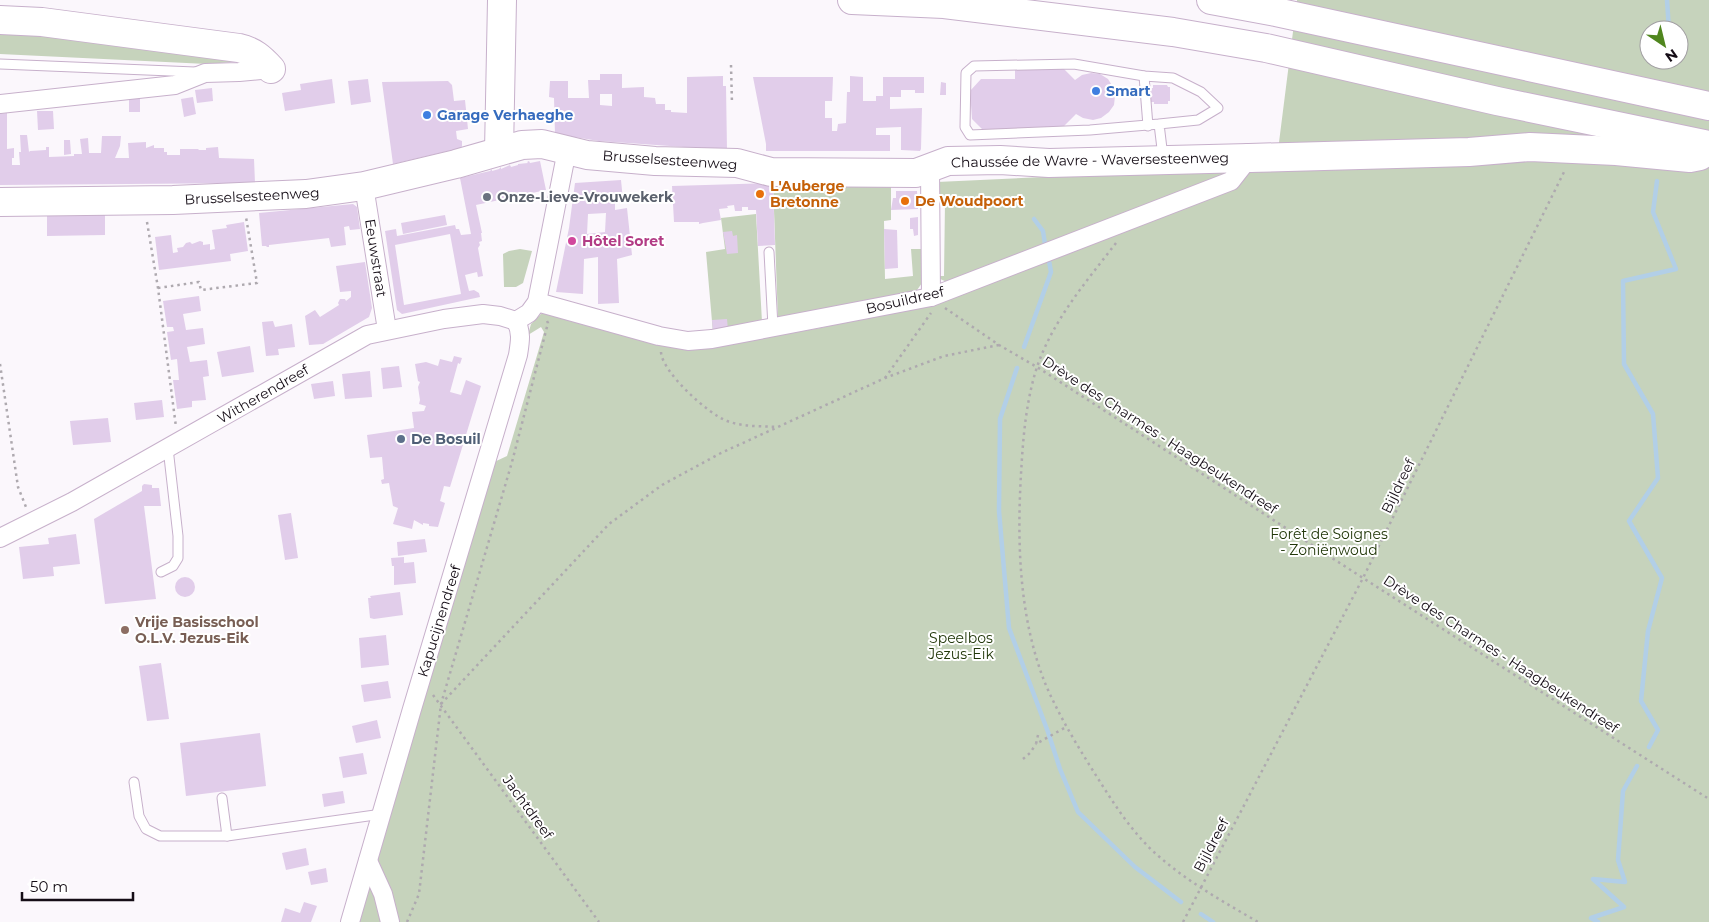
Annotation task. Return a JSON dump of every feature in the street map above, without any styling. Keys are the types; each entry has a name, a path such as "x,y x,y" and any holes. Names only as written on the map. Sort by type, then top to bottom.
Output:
{"main road":[{"path":"499,151 502,0"},
{"path":"852,0 944,4 1173,32 1266,48 1454,92 1709,145"},
{"path":"1212,0 1709,106"},
{"path":"1304,0 1312,2 1336,25"},
{"path":"0,20 42,22 239,48 251,51 271,69"},
{"name":"Brusselsesteenweg","path":"0,202 243,198 306,194 364,186 522,145 542,144 587,155 655,161 737,163 771,172 916,173 930,168"},
{"name":"Chaussée de Wavre - Waversesteenweg","path":"930,168 948,161 1000,160 1049,162 1164,160 1244,164 1530,147 1616,151 1690,158 1709,155"}],"street":[{"path":"0,104 175,85 205,73 271,69"},
{"path":"516,321 529,313 537,302 567,150"},
{"name":"Bosuildreef","path":"537,302 659,336 688,341 712,339 934,300 1231,182 1244,164"},
{"path":"930,168 934,300"},
{"name":"Eeuwstraat","path":"364,186 388,330"},
{"name":"Witherendreef","path":"0,538 72,502 367,335 444,319 483,314 500,316 516,321"},
{"name":"Kapucijnendreef","path":"350,922 518,355 521,338 520,329 516,321"},
{"path":"368,861 383,894 390,922"}],"lane":[{"path":"0,64 205,73"},
{"path":"1074,64 1144,76 1173,78 1201,92 1218,108 1198,120 1160,124 1090,130 970,135 965,127 966,73 974,66 1074,64"},
{"path":"1144,76 1148,126"},
{"path":"1160,124 1164,160"},
{"path":"769,252 773,327"},
{"path":"161,572 173,566 178,558 173,445"},
{"path":"134,782 139,816 146,829 160,836 226,836 382,814"},
{"path":"222,798 226,836"}],"path":[{"path":"730,65 732,104"},
{"name":"Bijldreef","path":"1182,922 1363,578 1565,168"},
{"path":"158,288 199,282 201,290 257,283 243,198"},
{"path":"144,200 158,288 173,445"},
{"path":"1134,219 1067,307 1049,339 1037,367 1028,405 1022,444 1019,512 1020,567 1026,605 1034,649 1045,683 1066,727 1109,797 1132,828 1155,853 1200,888 1258,922"},
{"path":"885,378 934,300"},
{"name":"Drève des Charmes - Haagbeukendreef","path":"934,300 999,345 1037,367 1709,799"},
{"name":"Kapucijnendreef","path":"408,922 418,894 441,704 510,470 548,323 537,302"},
{"path":"659,336 661,359 686,390 703,406 726,421 750,426 778,427"},
{"path":"441,704 609,524 662,485 721,453 885,378 944,356 999,345"},
{"path":"0,364 18,486 32,522"},
{"name":"Jachtdreef","path":"441,704 599,922"},
{"path":"1036,744 1066,727"},
{"path":"1024,758 1036,744 1038,736"}],"green space":[{"name":"Forêt de Soignes - Zoniënwoud","path":"1297,0 1709,0 1709,922 356,922 492,463 507,456 544,332 541,327 528,335 531,324 547,308 692,350 820,328 923,305 947,282 938,278 939,276 944,276 945,203 937,203 937,182 1276,166"},
{"path":"0,30 246,61 207,64 0,54"},
{"path":"773,183 891,183 891,220 884,221 885,279 913,276 911,249 925,249 924,280 915,293 778,320"},
{"path":"756,214 762,322 713,333 706,252 725,249 721,218"},
{"path":"520,249 532,251 523,283 516,287 504,287 503,254"}],"building":[{"path":"1061,66 1075,80 1082,75 1091,73 1100,74 1108,79 1113,87 1115,96 1114,105 1109,112 1101,118 1093,120 1076,114 1062,128 983,130 972,119 970,91 981,79 1015,79 1015,68"},
{"path":"600,74 622,74 622,88 644,87 644,97 655,98 656,104 665,104 665,110 687,113 687,77 723,76 723,86 726,86 727,150 599,141 555,134 554,98 549,97 550,81 568,81 568,98 589,98 588,80 600,80","holes":["600,94 612,94 612,106 600,105"]},
{"path":"850,76 863,77 863,101 876,101 876,96 883,96 883,77 924,77 924,93 915,93 915,90 901,90 901,97 890,97 890,109 922,108 920,151 901,150 901,127 876,128 876,135 890,135 890,151 766,151 753,77 833,77 832,101 825,101 825,118 832,118 832,131 837,131 838,124 846,123 847,92 850,92"},
{"path":"332,79 335,103 285,111 282,93 301,90 300,84"},
{"path":"368,79 371,102 351,105 348,81"},
{"name":"Garage Verhaeghe","path":"448,81 452,85 454,101 465,100 468,129 456,131 457,139 462,141 461,148 393,164 382,82"},
{"path":"941,82 946,83 946,95 940,95"},
{"path":"1153,85 1167,85 1170,87 1170,101 1168,101 1168,104 1154,104 1154,102 1151,102 1151,88 1153,88"},
{"path":"212,88 213,101 197,103 195,90"},
{"path":"140,96 140,112 129,112 129,97"},
{"path":"193,97 196,114 184,117 181,99"},
{"path":"37,111 53,111 54,129 38,130"},
{"path":"7,113 7,149 14,148 12,165 20,165 20,135 27,135 29,152 46,150 46,147 49,147 49,157 82,154 80,139 88,138 89,153 101,153 102,136 121,136 120,146 115,158 129,158 128,143 146,142 146,148 154,145 154,148 164,148 164,152 167,152 167,155 180,155 180,149 206,150 206,148 218,147 219,158 254,159 255,183 0,185 0,114"},
{"path":"64,140 70,140 71,154 64,155"},
{"path":"540,161 546,190 476,205 482,233 482,241 479,242 478,248 483,276 478,277 477,272 465,275 469,291 474,290 479,293 480,297 402,314 397,310 385,231 396,229 397,236 455,225 461,235 471,234 460,178 527,162","holes":["450,234 461,294 404,305 395,245"]},
{"path":"621,180 623,200 615,201 615,210 627,208 632,255 617,259 619,303 598,304 598,257 584,259 583,294 556,292 569,228 575,183","holes":["606,213 605,232 587,234 588,214"]},
{"path":"773,183 775,245 758,246 756,210 748,210 748,207 742,207 742,211 735,211 734,205 719,209 721,220 699,224 699,222 674,222 672,186"},
{"name":"De Woudpoort","path":"896,191 917,191 918,209 891,210 893,198 896,198"},
{"path":"353,204 357,207 360,229 350,230 349,226 344,227 346,245 331,247 329,238 269,245 269,247 262,246 259,213"},
{"path":"47,214 105,214 105,235 47,236"},
{"path":"445,215 447,225 403,234 401,223"},
{"path":"918,217 918,235 914,236 913,229 910,229 910,218"},
{"path":"244,222 248,251 230,254 231,261 159,270 155,237 171,235 173,253 178,252 177,248 183,247 186,243 190,242 192,244 200,241 203,242 203,245 210,244 210,250 215,249 212,230 227,228 226,225"},
{"path":"884,229 897,230 898,268 885,269"},
{"path":"732,231 733,236 737,235 738,253 727,254 723,232"},
{"path":"365,262 372,308 369,317 323,344 309,345 305,316 315,310 320,317 339,305 340,299 345,299 346,301 351,297 351,291 340,292 336,266"},
{"path":"199,296 201,311 183,314 186,330 203,328 205,344 187,347 190,362 207,360 209,376 203,377 206,400 192,401 192,407 177,409 173,380 179,380 177,359 171,360 167,332 174,331 173,327 167,327 163,301"},
{"path":"727,319 728,330 713,333 712,320"},
{"path":"273,321 275,327 292,324 295,347 278,349 279,355 266,356 262,322"},
{"path":"250,346 254,372 222,377 217,352"},
{"name":"De Bosuil","path":"454,356 462,358 460,364 458,363 450,392 461,395 466,380 481,386 450,487 444,486 440,501 445,503 438,527 423,523 423,525 414,520 412,529 393,524 398,508 393,506 389,483 382,484 381,480 384,479 382,457 370,458 367,435 414,428 412,412 424,411 426,406 419,404 418,387 420,382 418,381 415,364 426,362 438,366 440,359 452,362"},
{"path":"399,366 402,387 383,389 381,368"},
{"path":"370,371 372,397 345,399 342,374"},
{"path":"333,381 335,396 314,399 311,384"},
{"path":"162,400 164,417 136,420 134,403"},
{"path":"108,418 111,442 73,445 70,421"},
{"path":"144,484 152,485 152,488 159,488 161,506 144,506 156,599 105,604 94,519 142,491"},
{"path":"291,513 298,558 285,560 278,515"},
{"path":"76,534 80,564 53,567 54,576 23,579 19,547 49,544 48,538"},
{"path":"425,539 427,552 398,556 397,542"},
{"path":"404,557 404,563 414,562 416,583 394,585 394,566 392,566 391,558"},
{"path":"185,577 192,580 195,587 192,594 185,597 178,594 175,587 178,580"},
{"path":"400,592 403,615 370,618 368,598 371,598 370,596"},
{"path":"386,635 389,665 361,668 359,638"},
{"path":"161,663 169,719 147,721 139,666"},
{"path":"388,681 391,698 364,702 361,685"},
{"path":"377,720 381,738 356,743 352,726"},
{"path":"260,733 266,786 186,796 180,743"},
{"path":"363,753 367,774 343,778 339,757"},
{"path":"343,791 345,803 324,807 322,794"},
{"path":"306,848 309,865 286,870 282,853"},
{"path":"326,868 328,882 311,885 308,872"},
{"path":"304,902 317,906 311,922 281,922 285,908 300,913"}],"waterway":[{"path":"1667,0 1668,20"},
{"path":"1649,747 1658,730 1641,701 1648,631 1662,578 1629,521 1658,478 1653,414 1624,364 1623,281 1676,269 1653,212 1657,181"},
{"path":"1034,219 1043,231 1045,244"},
{"path":"1024,347 1051,272 1049,261"},
{"path":"1017,368 1000,419 999,511 1009,628 1060,769 1078,812 1135,867 1181,902"},
{"path":"1598,922 1591,918 1624,907 1593,879 1625,882 1618,860 1623,791 1637,766"},
{"path":"1201,914 1213,922"}],"place":[{"name":"Smart","path":"1096,91"},
{"name":"Garage Verhaeghe","path":"427,115"},
{"name":"L'Auberge Bretonne","path":"760,194"},
{"name":"Onze-Lieve-Vrouwekerk","path":"487,197"},
{"name":"De Woudpoort","path":"905,201"},
{"name":"Hôtel Soret","path":"572,241"},
{"name":"De Bosuil","path":"401,439"},
{"name":"Vrije Basisschool O.L.V. Jezus-Eik","path":"125,630"}],"park label":[{"name":"Speelbos Jezus-Eik","path":"961,646"}]}
